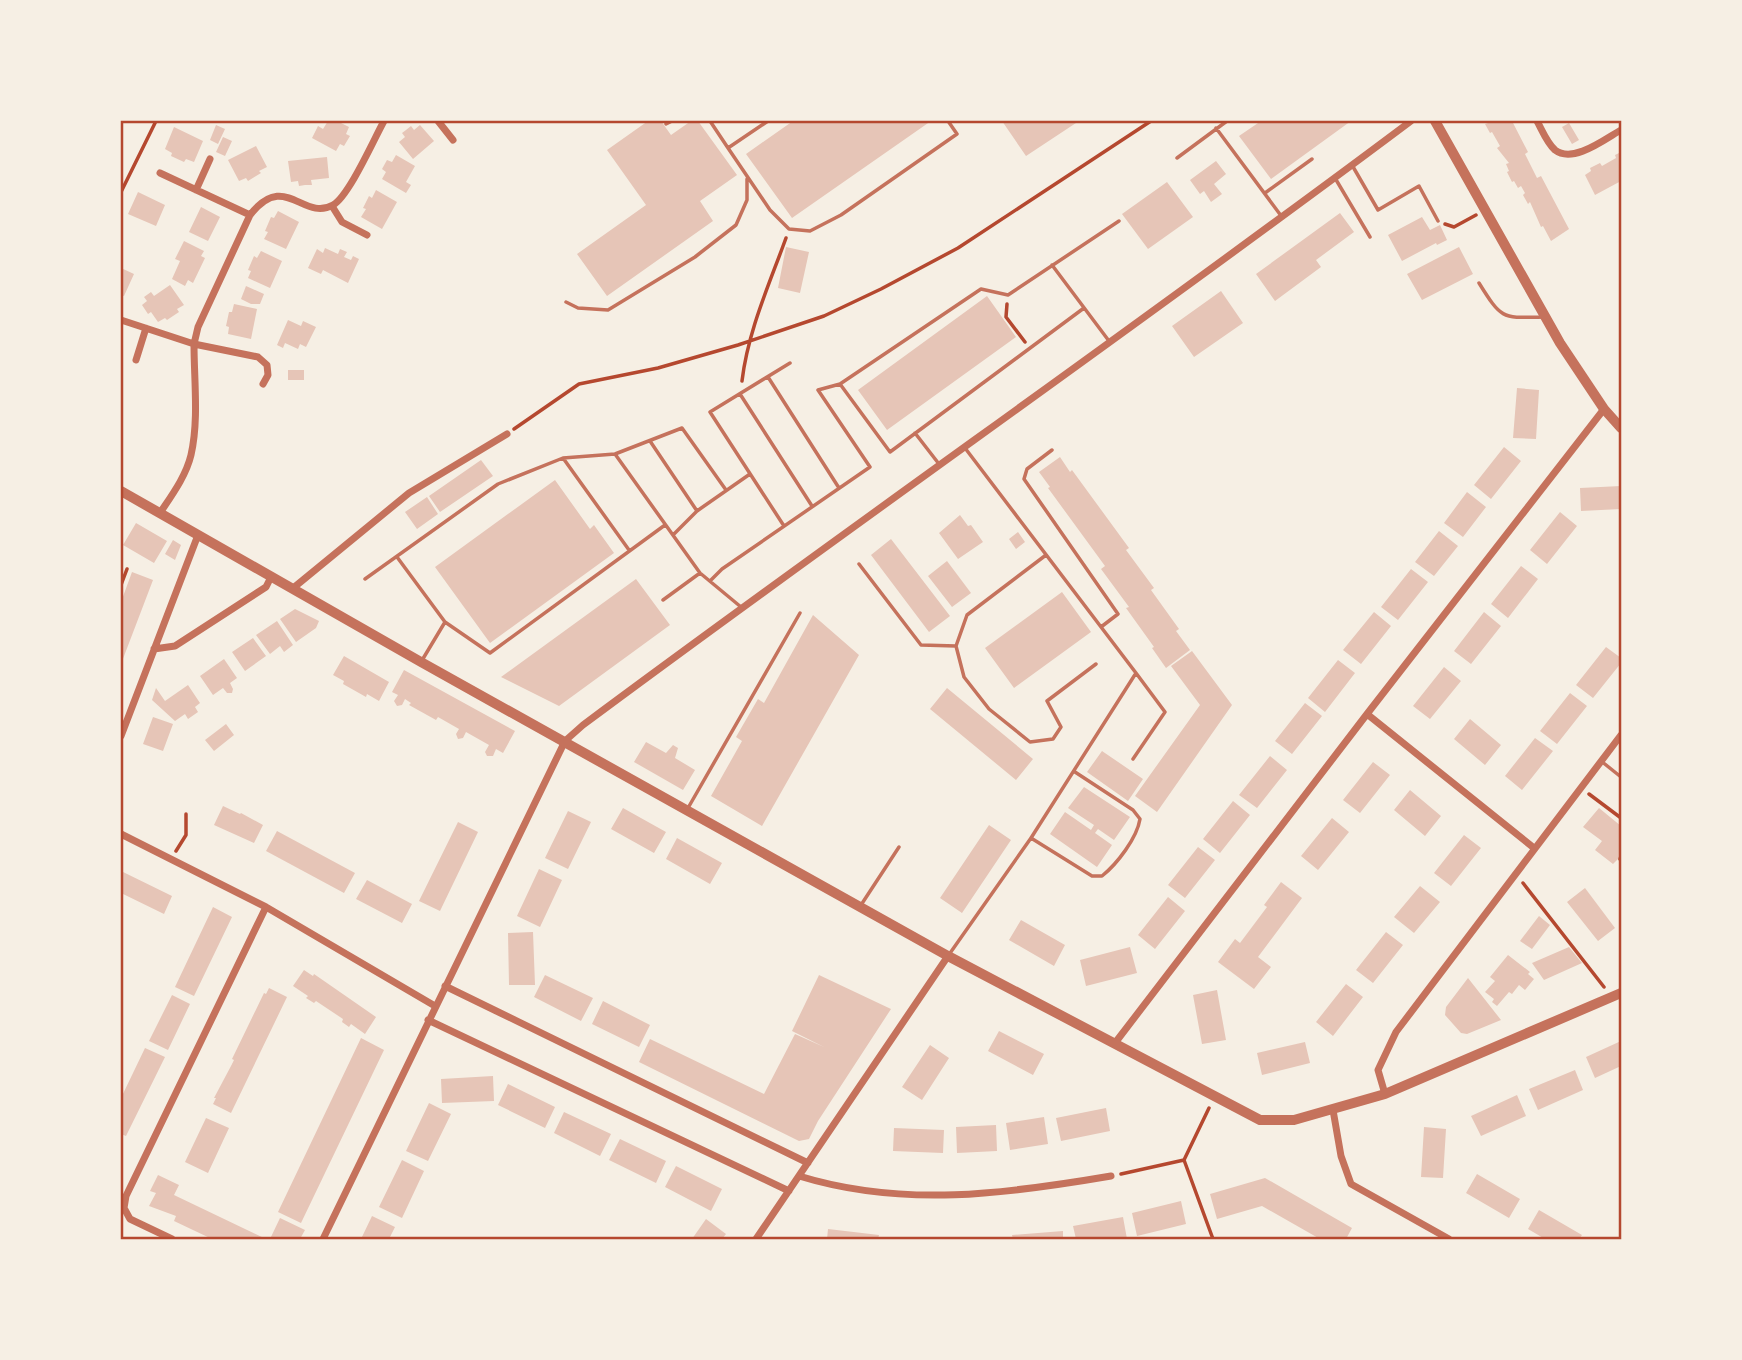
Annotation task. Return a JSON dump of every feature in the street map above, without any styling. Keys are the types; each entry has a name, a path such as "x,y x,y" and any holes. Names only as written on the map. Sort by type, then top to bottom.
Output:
{"street":[{"path":"160,513 182,478 191,456 194,431 194,344 198,327 250,215 261,201 274,196 288,197 316,209 332,206 343,196 384,121"},
{"path":"438,121 453,140"},
{"path":"323,1239 565,741 741,607 1411,121"},
{"path":"1435,121 1545,317 1604,409 1621,428"},
{"path":"1537,121 1549,144 1564,154 1578,153 1621,130"},
{"path":"196,190 211,159"},
{"path":"160,173 250,215"},
{"path":"332,206 342,222 367,235"},
{"path":"121,320 194,344 258,357 267,365 268,375 263,384"},
{"path":"136,360 146,328"},
{"path":"1115,1043 1604,409"},
{"path":"292,589 409,493 507,434"},
{"path":"121,491 948,956 1260,1120 1294,1120 1385,1094 1616,995"},
{"path":"121,736 198,535"},
{"path":"154,649 175,646 266,587 271,577"},
{"path":"1367,714 1534,848"},
{"path":"1385,1094 1378,1070 1396,1032 1621,735"},
{"path":"121,834 266,907 435,1006"},
{"path":"172,1239 130,1219 124,1208 126,1196 266,907"},
{"path":"756,1239 948,956"},
{"path":"445,986 808,1163"},
{"path":"428,1020 789,1191"},
{"path":"1333,1110 1341,1156 1351,1184 1449,1239"},
{"path":"799,1176 828,1185 939,1196 1024,1191 1111,1176"}],"lane":[{"path":"666,124 672,121"},
{"path":"710,121 770,210 789,229 810,231 841,215 957,134 948,121"},
{"path":"729,148 768,121"},
{"path":"1177,158 1227,121"},
{"path":"1216,128 1282,217"},
{"path":"1265,193 1312,159"},
{"path":"1352,165 1378,210 1419,186 1438,221"},
{"path":"566,302 578,308 608,310 695,257 736,225 747,200 748,177"},
{"path":"1335,178 1370,237"},
{"path":"710,582 722,569 870,467 818,390 840,384 982,289 1008,295 1119,221"},
{"path":"1052,265 1109,341"},
{"path":"1479,283 1494,307 1509,318 1545,317"},
{"path":"840,384 890,452 1084,308"},
{"path":"784,526 710,412 790,363"},
{"path":"768,377 839,488"},
{"path":"740,394 812,506"},
{"path":"365,579 498,484 563,458 615,454 682,428 726,490"},
{"path":"915,433 939,464"},
{"path":"650,441 697,511"},
{"path":"964,446 1165,712 1133,759"},
{"path":"1052,450 1027,469 1024,479 1118,614 1101,627"},
{"path":"615,454 700,573 741,607"},
{"path":"563,458 630,551"},
{"path":"673,536 697,511 750,474"},
{"path":"397,556 445,622 489,653 665,525"},
{"path":"1046,555 967,615 956,646 964,677 989,709 1030,742 1053,739 1061,727 1046,701 1096,664"},
{"path":"859,564 920,645 956,646"},
{"path":"663,600 700,573"},
{"path":"687,809 800,613"},
{"path":"421,662 445,622"},
{"path":"948,956 1075,772 1136,673"},
{"path":"1601,761 1621,777"},
{"path":"1031,838 1092,876 1102,876 1109,871 1138,830 1140,819 1133,810 1075,772"},
{"path":"860,907 899,847"}],"path":[{"path":"121,191 156,121"},
{"path":"507,434 579,384 658,368 738,345 824,316 881,289 958,248 1151,121"},
{"path":"1438,221 1454,227 1484,211"},
{"path":"740,394 746,352 789,229"},
{"path":"1008,295 1006,317 1031,349"},
{"path":"121,585 127,569"},
{"path":"1581,788 1621,818"},
{"path":"171,858 186,835 186,814"},
{"path":"1516,873 1616,995"},
{"path":"1213,1239 1184,1160 1214,1097"},
{"path":"1111,1176 1184,1160"}],"building":[{"path":"328,121 337,121 349,127 346,134 350,136 344,146 340,144 336,151 312,138 318,126 323,129"},
{"path":"648,121 661,121 671,135 691,121 698,121 737,175 700,201 713,221 607,296 577,254 646,205 607,150"},
{"path":"793,121 931,121 792,218 746,154"},
{"path":"1002,121 1079,121 1026,156"},
{"path":"1261,121 1351,121 1271,179 1239,136"},
{"path":"1487,121 1512,121 1528,152 1525,154 1537,178 1541,176 1569,229 1551,241 1543,226 1541,227 1530,202 1528,204 1523,195 1525,193 1521,186 1518,188 1514,181 1512,182 1507,172 1509,171 1506,164 1509,163 1497,148 1500,146 1485,124"},
{"path":"1569,123 1579,140 1572,144 1562,127"},
{"path":"216,125 225,129 218,144 210,140"},
{"path":"420,125 434,141 413,159 399,142 405,137 402,133 411,126 414,130"},
{"path":"174,127 203,141 194,162 186,159 184,162 171,156 172,153 165,149"},
{"path":"223,137 232,141 225,156 216,152"},
{"path":"256,146 267,167 248,181 246,178 239,181 228,160"},
{"path":"1621,152 1621,181 1595,195 1585,175 1591,171 1590,168 1600,163 1602,166"},
{"path":"396,155 415,166 406,182 411,185 406,193 382,179 386,172 382,169 387,160 392,162"},
{"path":"327,157 329,178 311,180 312,185 299,186 298,181 291,182 288,161"},
{"path":"1216,161 1226,174 1214,184 1222,194 1211,202 1204,191 1200,194 1190,180"},
{"path":"1167,182 1193,217 1148,249 1122,214"},
{"path":"376,190 397,202 382,229 361,217 369,196 372,198"},
{"path":"138,192 165,205 156,226 128,214"},
{"path":"201,207 220,217 208,241 189,232"},
{"path":"278,211 299,222 286,249 264,239 271,217 274,218"},
{"path":"1340,213 1354,232 1316,260 1321,267 1275,301 1256,274"},
{"path":"1422,217 1430,230 1440,225 1447,240 1402,261 1388,235"},
{"path":"184,241 204,251 201,256 205,258 193,283 188,280 185,286 172,279 180,261 175,259"},
{"path":"786,247 809,252 800,293 778,288"},
{"path":"1459,247 1473,274 1422,300 1407,274"},
{"path":"325,248 338,254 340,249 347,252 344,257 351,260 353,256 359,259 348,283 323,270 321,274 308,268 317,249 323,253"},
{"path":"261,251 282,261 270,288 248,278 251,271 248,270 254,256 257,258"},
{"path":"121,268 134,274 124,296 121,295"},
{"path":"170,285 184,305 167,320 165,318 158,322 142,305 147,301 144,297 151,292 154,296"},
{"path":"246,286 264,294 260,304 251,304 241,299"},
{"path":"1221,291 1243,323 1194,357 1172,326"},
{"path":"987,296 1016,337 887,430 858,390"},
{"path":"234,304 257,309 251,339 228,334 229,327 226,326"},
{"path":"288,320 301,326 303,321 316,327 306,347 300,344 298,349 285,343 283,348 277,345"},
{"path":"288,370 304,370 304,380 288,380"},
{"path":"1517,388 1539,390 1536,439 1513,438"},
{"path":"1504,447 1521,461 1491,499 1474,485"},
{"path":"1060,457 1129,548 1126,550 1154,588 1151,590 1179,629 1176,631 1190,650 1166,668 1126,608 1129,607 1101,569 1105,566 1039,472"},
{"path":"481,460 493,476 440,512 429,496"},
{"path":"555,480 590,529 594,525 614,553 490,643 435,567"},
{"path":"1621,486 1621,509 1581,511 1580,488"},
{"path":"1467,492 1486,507 1463,537 1444,523"},
{"path":"427,497 438,514 417,529 405,512"},
{"path":"1560,512 1577,526 1547,564 1530,550"},
{"path":"960,515 983,542 958,559 939,533"},
{"path":"136,523 167,541 154,563 123,545"},
{"path":"1439,531 1458,546 1434,576 1415,562"},
{"path":"1018,532 1025,542 1016,549 1009,539"},
{"path":"891,539 950,616 929,632 871,555"},
{"path":"173,540 181,545 175,560 165,554"},
{"path":"947,561 971,593 952,607 928,576"},
{"path":"1521,566 1538,579 1508,618 1491,604"},
{"path":"1411,569 1428,582 1398,620 1381,607"},
{"path":"132,572 153,580 121,664 121,602"},
{"path":"636,579 670,625 559,706 501,677"},
{"path":"1062,592 1091,632 1014,688 985,648"},
{"path":"295,609 319,621 316,628 296,642 280,619"},
{"path":"1374,612 1391,626 1361,664 1343,650"},
{"path":"1484,612 1501,626 1471,664 1454,651"},
{"path":"813,615 859,655 762,826 711,796 742,741 736,737 758,699 764,703"},
{"path":"277,621 293,645 284,652 280,646 270,654 256,635"},
{"path":"253,638 266,656 245,671 232,652"},
{"path":"1606,647 1621,658 1621,663 1593,698 1576,685"},
{"path":"1192,651 1232,705 1157,812 1135,796 1200,705 1171,666"},
{"path":"344,656 389,682 379,701 343,684 344,681 333,675"},
{"path":"224,659 237,678 230,683 232,693 227,693 223,688 213,695 200,676"},
{"path":"1338,660 1355,673 1325,712 1308,698"},
{"path":"1444,667 1461,681 1430,719 1413,706"},
{"path":"404,670 515,731 503,753 496,749 493,756 487,756 485,752 489,745 466,732 463,738 458,739 456,734 459,729 409,705 411,703 405,699 402,705 397,706 394,701 398,695 392,692"},
{"path":"188,685 200,703 195,707 198,712 188,719 185,714 175,721 152,700 156,688 165,701"},
{"path":"947,688 1033,759 1016,780 930,709"},
{"path":"1570,693 1587,706 1557,744 1540,731"},
{"path":"1305,703 1322,716 1292,754 1275,741"},
{"path":"153,717 173,724 163,751 143,744"},
{"path":"1470,719 1501,745 1485,765 1454,739"},
{"path":"226,724 234,735 214,751 205,740"},
{"path":"1535,738 1553,751 1522,790 1505,776"},
{"path":"646,742 666,753 673,745 678,748 675,758 695,770 683,790 634,762"},
{"path":"1102,751 1143,779 1128,801 1087,772"},
{"path":"1270,756 1287,770 1257,808 1239,795"},
{"path":"1373,762 1390,775 1360,813 1343,800"},
{"path":"1084,787 1130,817 1114,840 1098,829 1095,833 1112,845 1097,867 1050,834 1065,812 1091,830 1094,825 1068,808"},
{"path":"1410,790 1441,816 1425,836 1394,810"},
{"path":"1233,801 1250,815 1220,853 1203,839"},
{"path":"223,806 263,825 254,843 214,825"},
{"path":"623,808 666,832 654,853 611,829"},
{"path":"1599,808 1621,826 1621,856 1613,864 1595,850 1602,841 1583,827"},
{"path":"568,811 591,822 568,869 545,858"},
{"path":"1332,818 1349,832 1318,870 1301,856"},
{"path":"458,822 478,832 440,911 419,901"},
{"path":"989,825 1011,840 962,913 940,898"},
{"path":"277,831 355,873 344,893 266,851"},
{"path":"1464,835 1481,848 1451,886 1434,873"},
{"path":"677,838 722,863 710,884 666,859"},
{"path":"1198,847 1215,860 1185,898 1168,885"},
{"path":"539,869 562,880 540,927 517,916"},
{"path":"121,871 172,896 164,914 121,893"},
{"path":"367,880 412,904 402,923 356,899"},
{"path":"1281,882 1302,898 1258,957 1271,967 1254,989 1218,962 1235,939 1240,943 1267,907 1264,905"},
{"path":"1420,886 1440,902 1414,933 1394,917"},
{"path":"1585,888 1615,928 1598,941 1567,902"},
{"path":"1168,897 1185,911 1155,949 1138,935"},
{"path":"213,907 232,917 194,996 175,987"},
{"path":"1539,916 1550,925 1532,949 1520,941"},
{"path":"1021,920 1065,945 1054,966 1009,940"},
{"path":"533,932 535,985 509,985 508,933"},
{"path":"1386,932 1403,945 1373,983 1356,970"},
{"path":"1130,947 1137,973 1086,986 1080,960"},
{"path":"1569,947 1582,963 1544,980 1532,963"},
{"path":"1508,955 1530,972 1528,974 1534,979 1525,990 1519,985 1512,994 1509,992 1497,1006 1492,1002 1494,999 1485,992 1495,981 1490,977"},
{"path":"304,970 313,976 314,974 376,1017 365,1034 351,1024 349,1027 342,1022 343,1019 316,1001 314,1003 306,998 308,996 293,986"},
{"path":"545,975 593,998 581,1021 534,997"},
{"path":"819,975 891,1009 809,1139 799,1141 639,1062 650,1039 764,1094 795,1034 824,1047 792,1031"},
{"path":"1468,978 1501,1020 1467,1034 1461,1033 1445,1015 1446,1007"},
{"path":"1346,984 1363,997 1333,1036 1316,1022"},
{"path":"269,988 287,997 231,1113 213,1104 214,1098 264,993 266,994"},
{"path":"1217,990 1226,1040 1202,1044 1193,995"},
{"path":"172,995 190,1004 168,1050 149,1041"},
{"path":"603,1001 650,1025 639,1047 592,1024"},
{"path":"999,1031 1044,1054 1033,1075 988,1051"},
{"path":"361,1038 384,1050 301,1223 278,1212"},
{"path":"1621,1041 1621,1066 1595,1078 1586,1057"},
{"path":"1305,1042 1310,1063 1262,1075 1257,1053"},
{"path":"930,1045 949,1058 922,1100 902,1087"},
{"path":"145,1048 165,1057 126,1136 121,1134 121,1098"},
{"path":"1575,1070 1583,1090 1538,1110 1529,1089"},
{"path":"493,1076 494,1101 442,1103 441,1079"},
{"path":"508,1084 555,1107 545,1128 498,1105"},
{"path":"1517,1095 1526,1116 1481,1136 1471,1116"},
{"path":"429,1103 451,1114 428,1161 406,1151"},
{"path":"1106,1108 1110,1131 1061,1141 1056,1118"},
{"path":"564,1112 611,1134 600,1156 554,1133"},
{"path":"1044,1117 1048,1144 1010,1150 1006,1123"},
{"path":"206,1118 229,1128 208,1173 185,1162"},
{"path":"996,1125 997,1151 957,1153 956,1127"},
{"path":"1424,1127 1446,1129 1443,1178 1421,1177"},
{"path":"894,1128 944,1130 943,1153 893,1151"},
{"path":"620,1139 666,1161 656,1183 609,1160"},
{"path":"402,1160 424,1171 402,1218 379,1207"},
{"path":"676,1166 722,1189 711,1211 665,1187"},
{"path":"1477,1174 1520,1199 1509,1218 1466,1193"},
{"path":"158,1175 179,1185 174,1195 266,1239 212,1239 174,1221 176,1216 149,1206 156,1193 150,1191"},
{"path":"1265,1178 1352,1228 1346,1239 1320,1239 1262,1206 1217,1219 1210,1194"},
{"path":"1181,1201 1186,1224 1137,1236 1132,1213"},
{"path":"1539,1210 1582,1235 1579,1239 1545,1239 1528,1229"},
{"path":"372,1216 395,1227 389,1239 361,1239"},
{"path":"1123,1217 1127,1239 1076,1239 1073,1226"},
{"path":"280,1218 305,1230 300,1239 270,1239"},
{"path":"706,1219 726,1234 722,1239 692,1239"},
{"path":"828,1229 879,1235 878,1239 827,1239"},
{"path":"1063,1231 1063,1239 1013,1239 1012,1235"}]}
